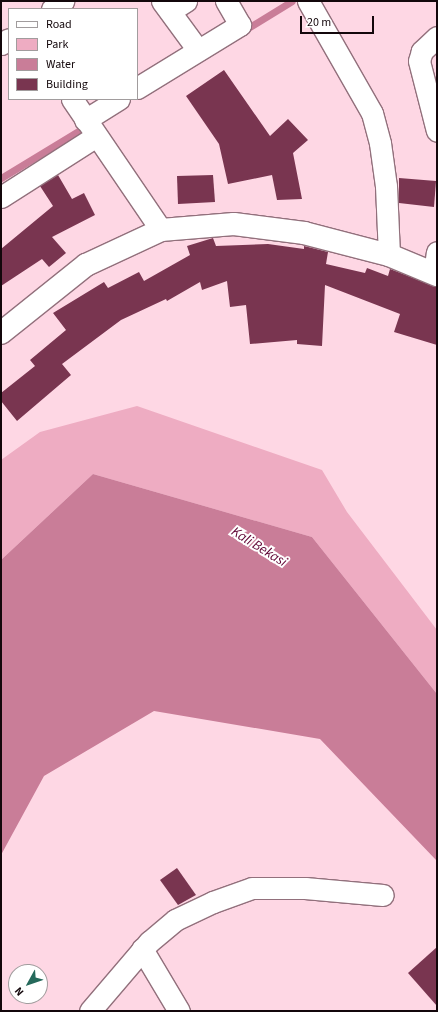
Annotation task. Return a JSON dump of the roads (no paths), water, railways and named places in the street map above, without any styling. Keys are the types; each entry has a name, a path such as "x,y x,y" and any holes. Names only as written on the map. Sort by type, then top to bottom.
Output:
{"street":[{"path":"53,8 63,1"},
{"path":"138,87 240,25 226,1"},
{"path":"308,1 372,113 380,143 386,186 388,255"},
{"path":"172,4 198,50"},
{"path":"437,38 422,51 419,61 437,131"},
{"path":"73,100 90,128 161,230"},
{"path":"1,197 90,128 118,100"},
{"path":"1,333 86,265 161,230 234,224 304,233 388,255 435,274 437,252"},
{"path":"90,1011 142,949 175,920 213,902 252,888 305,888 383,895"},
{"path":"142,949 179,1011"}],"water":[{"name":"Kali Bekasi","path":"93,474 312,537 437,694 437,861 320,739 154,711 44,776 1,855 1,560"}],"waterway":[{"path":"243,31 292,1"},
{"path":"1,178 88,125"}]}
